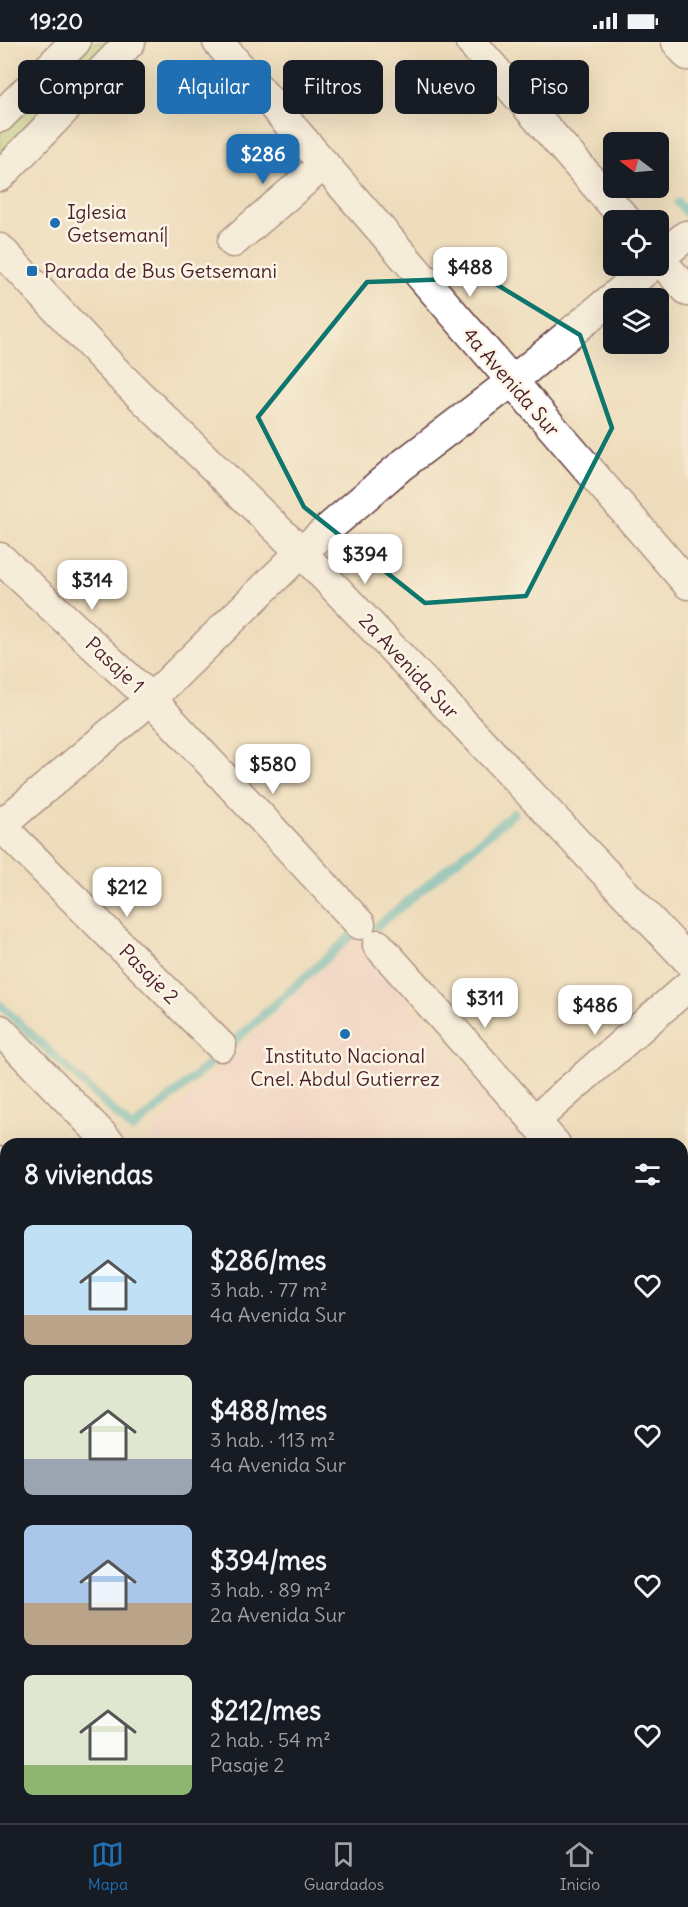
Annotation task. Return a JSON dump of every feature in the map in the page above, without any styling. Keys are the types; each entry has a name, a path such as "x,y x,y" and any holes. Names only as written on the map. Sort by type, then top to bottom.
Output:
{"street":[{"path":"0,117 75,42"},
{"path":"0,176 130,42"},
{"name":"4a Avenida Sur","path":"218,42 688,584"},
{"path":"471,42 617,210"},
{"path":"677,42 688,55"},
{"path":"233,242 324,164"},
{"path":"669,250 686,236"},
{"name":"2a Avenida Sur","path":"0,249 119,375 301,552 688,960"},
{"path":"669,270 688,291"},
{"path":"0,825 151,699 301,552 402,465 511,382 639,276"},
{"name":"Pasaje 1","path":"0,558 151,699 369,934 550,1138"},
{"name":"Pasaje 2","path":"0,825 221,1046"},
{"path":"534,1121 688,986"},
{"path":"0,1030 105,1138"}],"highlighted area":[{"path":"486,278 580,335 612,428 526,596 425,603 304,507 258,417 367,282"}],"shaded area":[{"name":"Instituto Nacional Cnel. Abdul Gutierrez","path":"354,938 524,1138 146,1138"}],"green space":[{"path":"89,42 111,42 93,60 72,60"},
{"path":"19,114 39,114 0,153 0,134"}],"waterway":[{"path":"678,203 688,214"},
{"path":"378,926 514,813"},
{"path":"0,1005 132,1129 181,1089 353,934"}],"place":[{"name":"Iglesia Getsemaní|","path":"55,223"},
{"name":"Parada de Bus Getsemani","path":"32,271"},
{"name":"Instituto Nacional Cnel. Abdul Gutierrez","path":"345,1034"}]}
